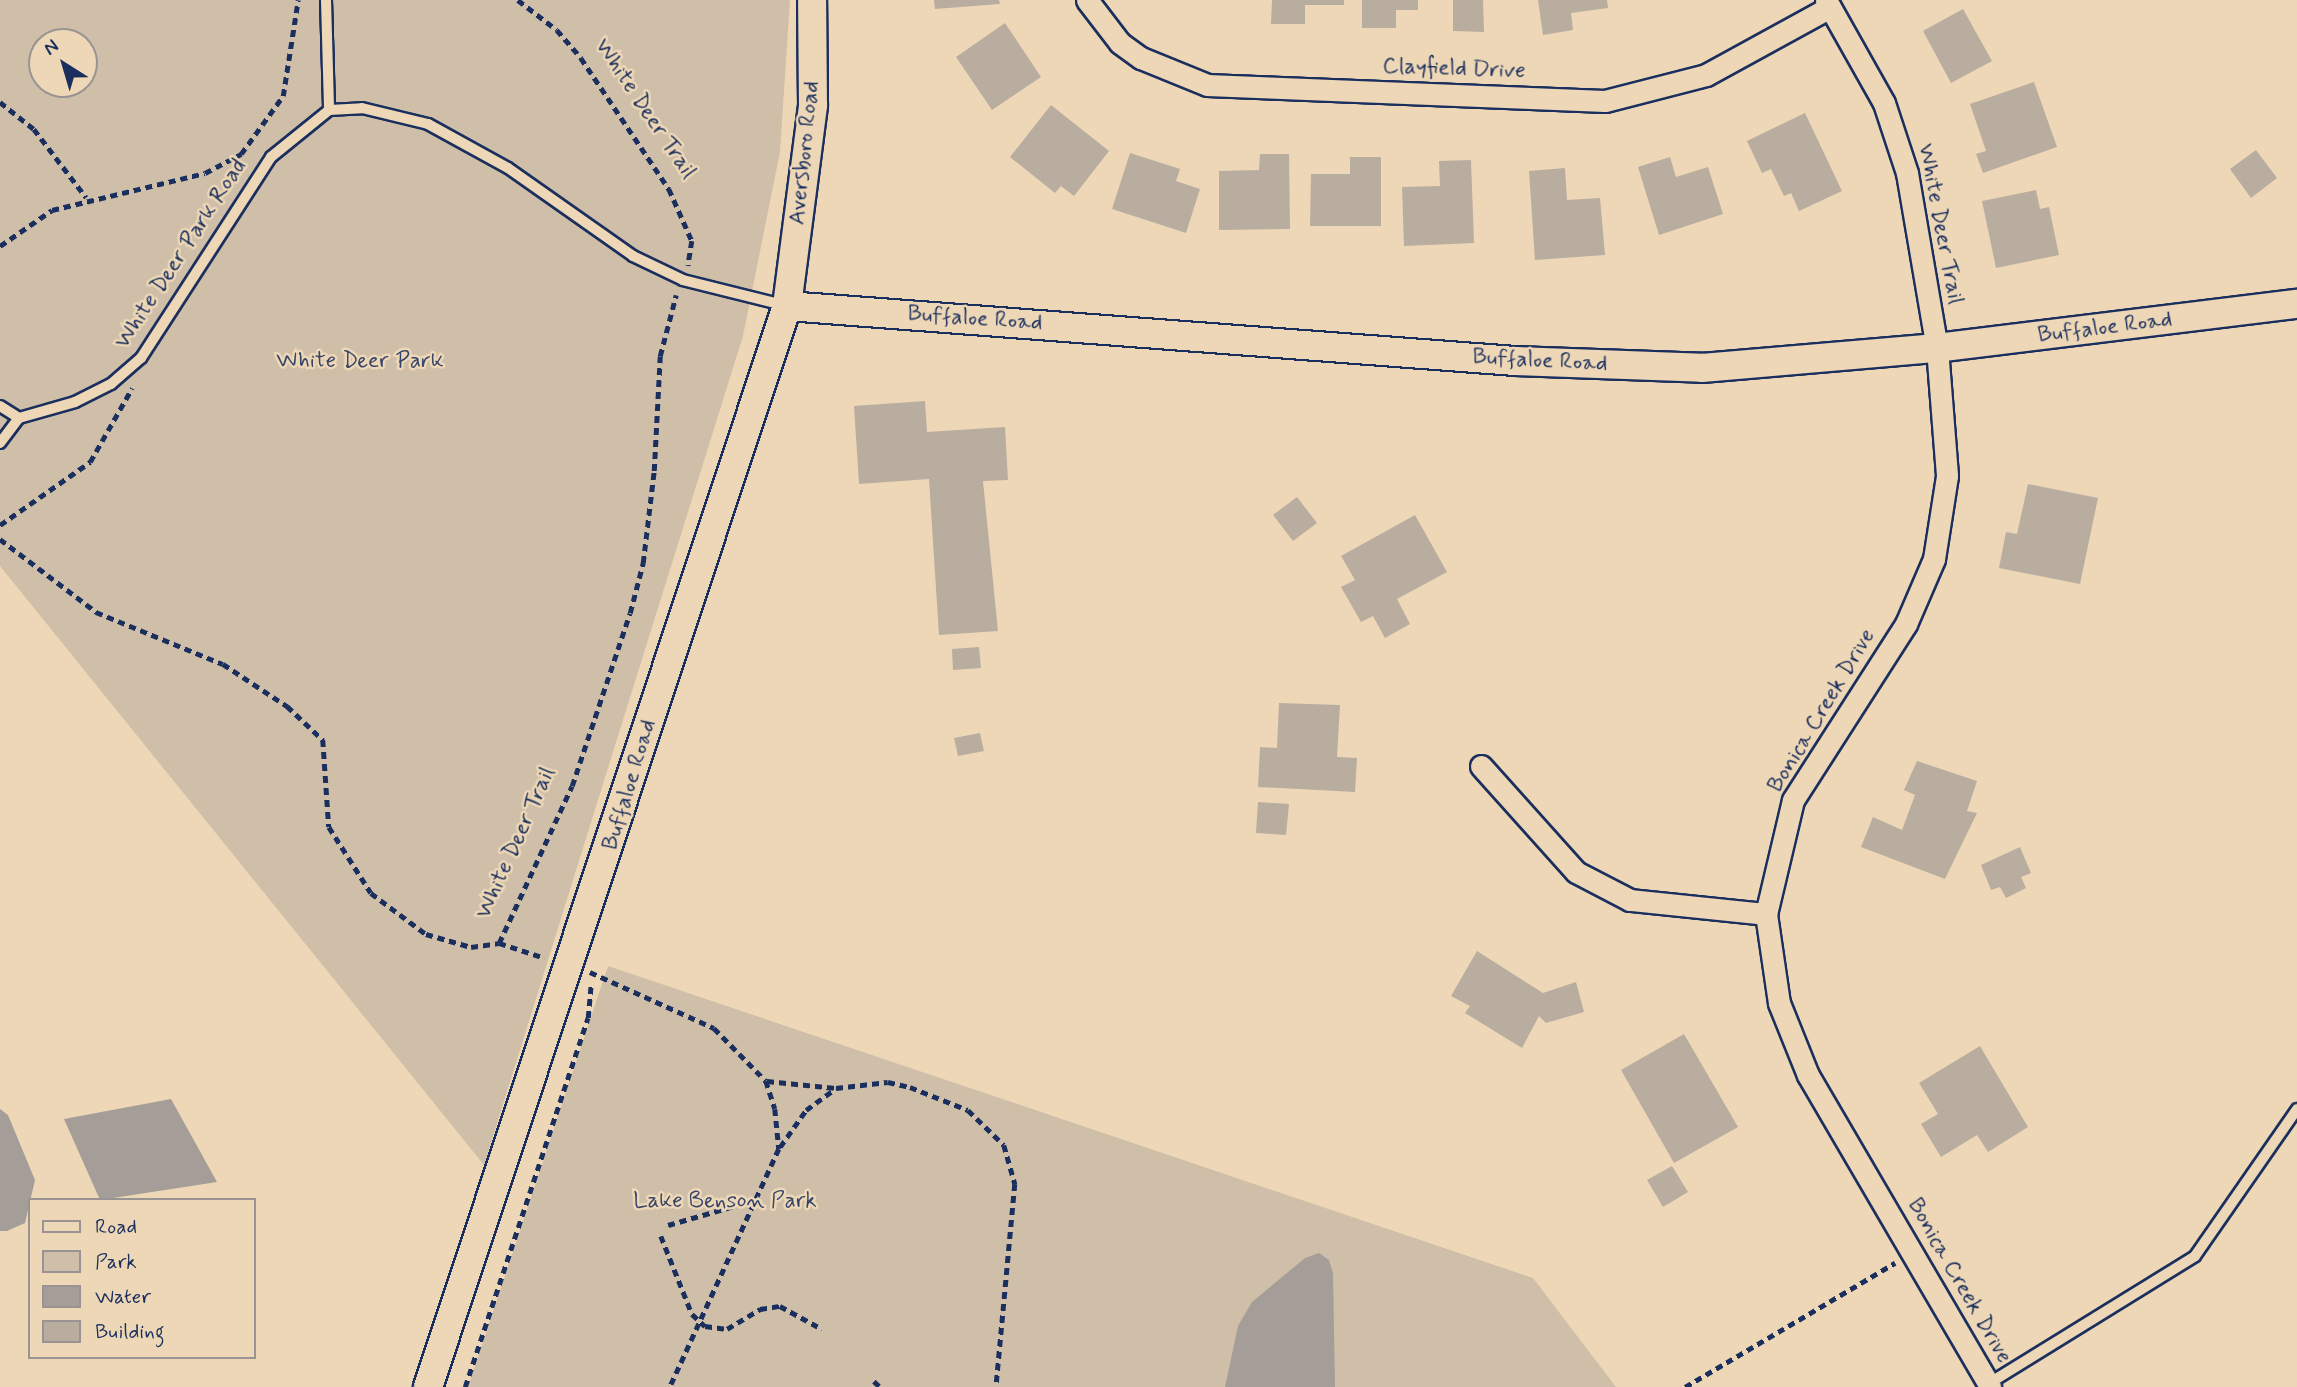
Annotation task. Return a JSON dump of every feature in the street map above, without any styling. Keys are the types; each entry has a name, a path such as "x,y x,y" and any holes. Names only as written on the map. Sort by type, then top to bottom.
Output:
{"street":[{"name":"Aversboro Road","path":"787,306 813,105 812,0"},
{"name":"Clayfield Drive","path":"1087,0 1120,43 1141,58 1207,85 1605,101 1706,75 1828,4"},
{"name":"White Deer Trail","path":"1828,4 1884,103 1907,173 1937,348"},
{"name":"Buffaloe Road","path":"429,1387 787,306 1515,361 1702,368 1937,348 2297,304"},
{"name":"Bonica Creek Drive","path":"1937,348 1947,477 1934,559 1906,624 1793,800 1766,914 1779,1003 1808,1075 1989,1385"},
{"path":"1481,766 1576,872 1619,895 1703,912 1766,914"}],"lane":[{"path":"327,0 329,110 362,108 428,124 508,168 633,256 683,280 787,306"},
{"name":"White Deer Park Road","path":"19,418 75,402 129,368 271,157 329,110"},
{"path":"0,406 19,418 0,443"},
{"path":"1989,1385 2139,1295 2195,1256 2297,1109"}],"path":[{"path":"0,246 52,210 86,197 205,173 242,154 283,96 298,0"},
{"name":"White Deer Trail","path":"518,0 557,30 581,58 669,188 692,240 688,267"},
{"path":"0,102 34,129 86,197"},
{"name":"White Deer Trail","path":"0,539 96,612 223,664 287,706 324,740 329,827 371,894 426,934 471,947 499,943 572,786 630,613 643,563 654,471 660,356 677,292"},
{"path":"0,525 90,462 132,390 129,368"},
{"path":"499,943 550,959"},
{"path":"579,969 698,1017 766,1081 779,1149"},
{"path":"465,1387 588,1018 593,974"},
{"path":"766,1081 836,1088 888,1082 930,1094 976,1116 1012,1158 1013,1212 996,1387"},
{"path":"670,1387 779,1149 806,1110 836,1088"},
{"path":"668,1225 755,1200"},
{"path":"661,1237 699,1322 712,1329 727,1329 760,1309 780,1306 822,1329"},
{"path":"1685,1387 1912,1253"},
{"path":"874,1381 880,1387"}],"green space":[{"name":"White Deer Park","path":"0,0 790,0 780,152 743,336 484,1165 0,566"},
{"name":"Lake Benson Park","path":"608,966 1533,1278 1616,1387 468,1387"}],"water":[{"path":"171,1099 217,1182 99,1198 64,1119"},
{"path":"0,1109 8,1115 35,1180 31,1198 28,1198 25,1223 7,1231 0,1231"},
{"path":"1319,1253 1329,1260 1333,1273 1335,1387 1225,1387 1238,1326 1252,1302 1305,1258"}],"building":[{"path":"934,0 999,0 1000,4 935,9"},
{"path":"1272,0 1344,0 1344,5 1305,5 1305,24 1271,24"},
{"path":"1362,0 1418,0 1418,10 1396,10 1396,28 1362,28"},
{"path":"1453,0 1483,0 1484,32 1453,31"},
{"path":"1538,0 1607,0 1608,8 1571,13 1573,30 1543,35"},
{"path":"1963,9 1992,61 1951,83 1923,31"},
{"path":"1005,23 1041,77 992,110 956,57"},
{"path":"2034,82 2057,147 1983,173 1976,154 1986,151 1970,104"},
{"path":"1051,105 1109,151 1074,196 1061,186 1055,193 1010,157"},
{"path":"1805,113 1842,191 1799,211 1791,193 1784,196 1771,169 1762,173 1747,141"},
{"path":"2256,150 2277,178 2251,198 2230,169"},
{"path":"1130,153 1180,169 1176,181 1200,189 1186,233 1112,209"},
{"path":"1260,154 1289,154 1290,229 1219,230 1219,171 1259,170"},
{"path":"1350,157 1381,157 1381,226 1310,226 1311,174 1350,174"},
{"path":"1670,157 1676,177 1708,167 1723,214 1659,235 1638,167"},
{"path":"1471,160 1474,243 1404,246 1402,187 1440,186 1439,161"},
{"path":"1565,168 1567,200 1600,198 1605,255 1535,260 1529,171"},
{"path":"2036,190 2040,209 2049,207 2059,255 1996,268 1982,201"},
{"path":"925,401 927,432 1005,427 1008,480 983,481 998,631 939,635 929,479 859,484 854,406"},
{"path":"2028,484 2098,498 2080,584 1999,568 2006,532 2017,534"},
{"path":"1297,497 1317,523 1293,541 1273,515"},
{"path":"1415,515 1447,572 1397,599 1410,624 1385,638 1373,616 1361,622 1341,587 1355,580 1341,556"},
{"path":"979,647 981,668 953,670 952,649"},
{"path":"1279,703 1340,705 1337,757 1357,758 1355,792 1258,787 1260,747 1277,748"},
{"path":"980,733 984,751 958,756 954,738"},
{"path":"1917,761 1977,781 1967,811 1977,813 1945,879 1861,847 1873,817 1902,830 1915,795 1904,790"},
{"path":"1258,802 1289,804 1286,835 1256,833"},
{"path":"2020,847 2031,873 2021,877 2026,888 2006,898 2000,887 1991,890 1981,865"},
{"path":"1477,951 1543,993 1576,982 1584,1012 1546,1023 1539,1016 1522,1048 1465,1013 1470,1006 1451,996"},
{"path":"1684,1034 1738,1127 1674,1163 1621,1070"},
{"path":"1980,1046 2028,1127 1988,1152 1977,1135 1941,1157 1921,1124 1938,1114 1919,1083"},
{"path":"1672,1166 1688,1192 1663,1207 1647,1180"}]}
